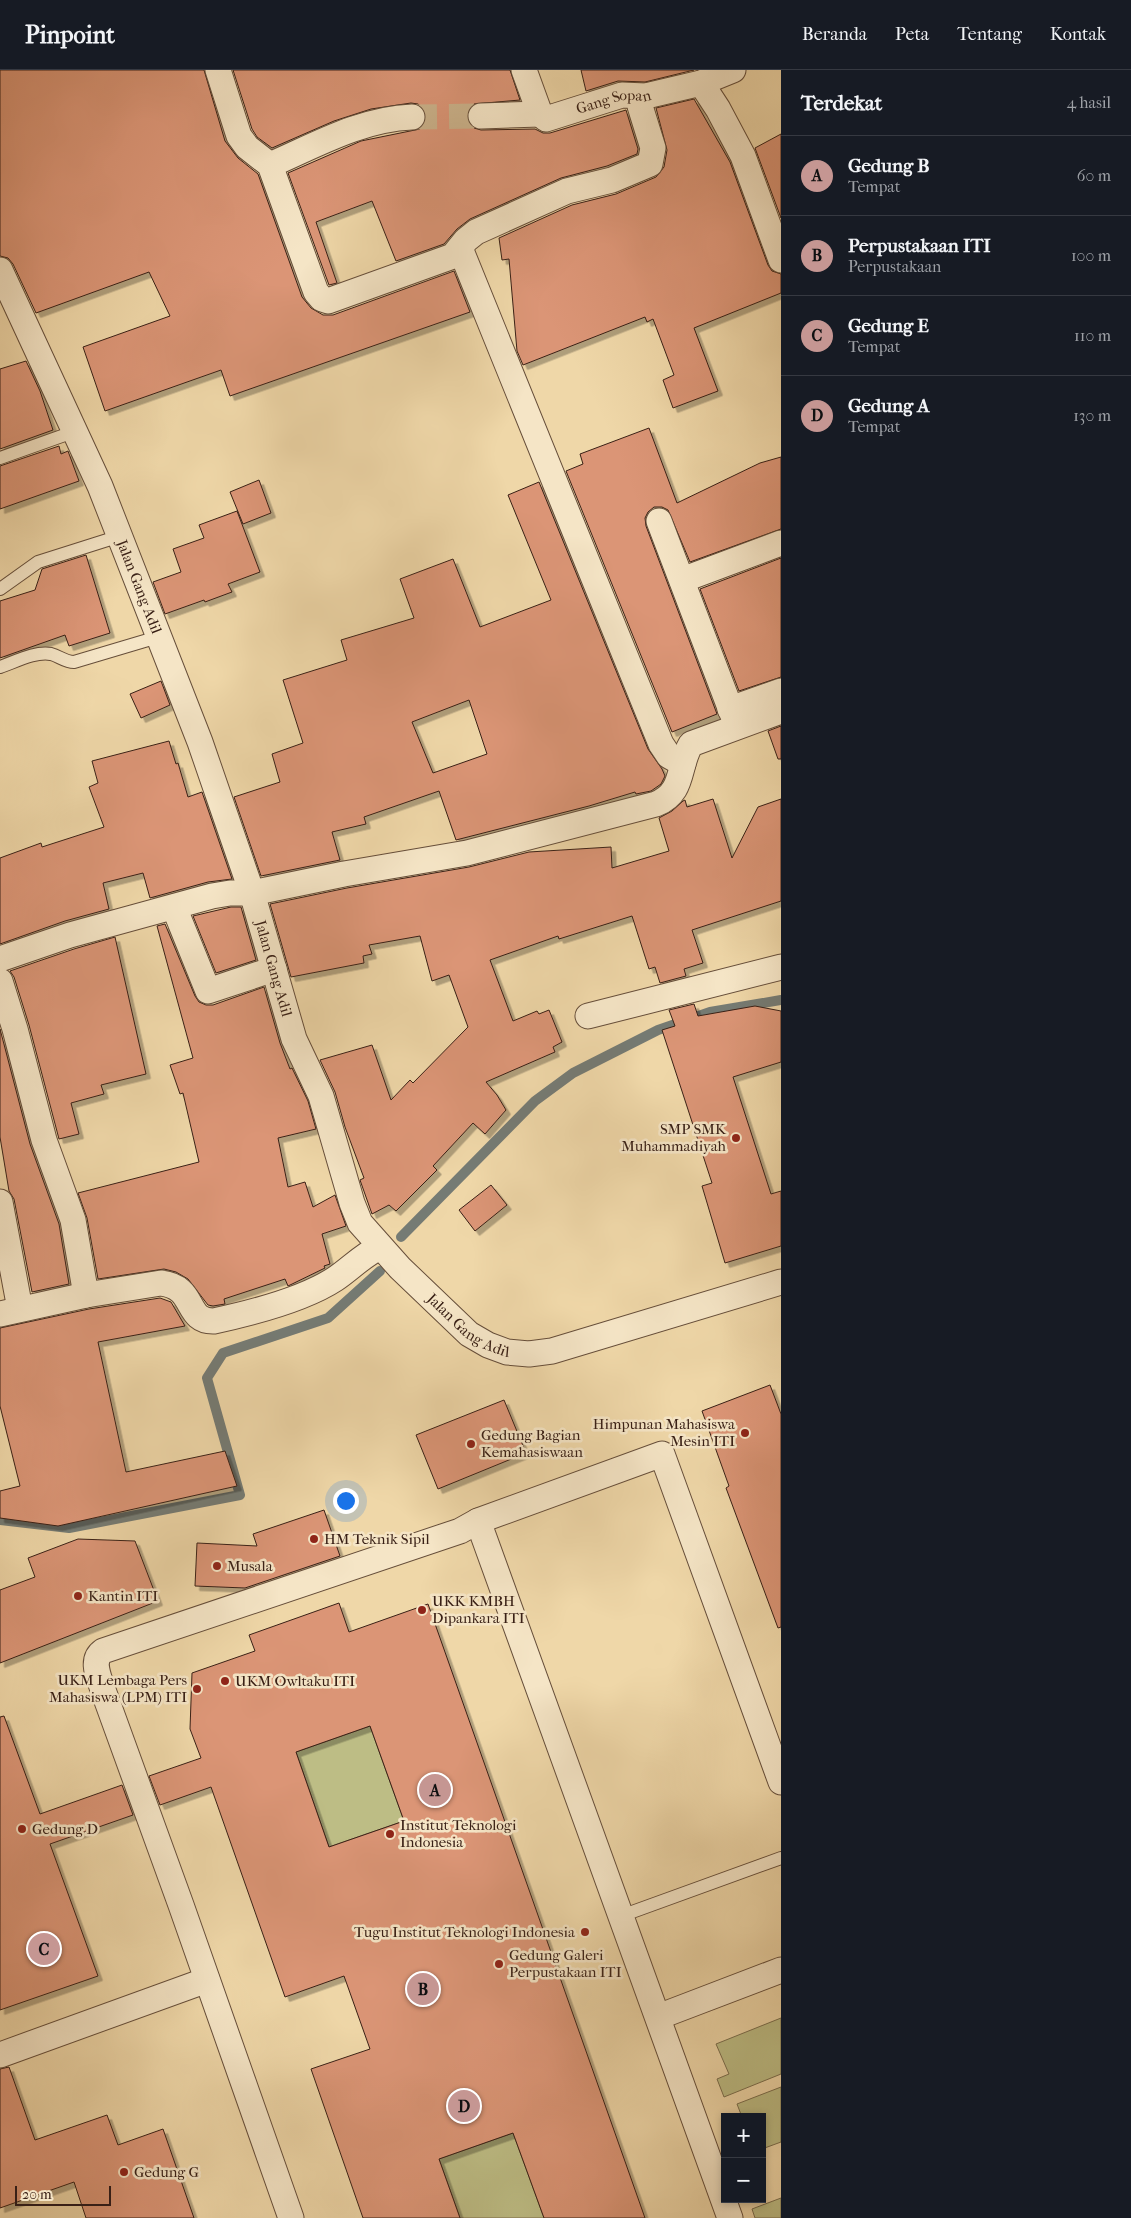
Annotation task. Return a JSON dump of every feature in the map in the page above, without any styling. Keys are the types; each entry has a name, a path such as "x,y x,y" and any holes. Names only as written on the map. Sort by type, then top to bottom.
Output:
{"street":[{"path":"218,70 239,136 247,147 270,165 316,292 322,299 332,301 452,256 476,232 567,191 612,180 650,164 653,148 640,106 642,99 646,96"},
{"path":"524,70 540,114"},
{"name":"Gang Sopan","path":"481,116 540,114 543,118 549,118 622,95 646,96 700,83 733,70"},
{"path":"700,83 718,109 743,156 781,260"},
{"path":"270,165 355,128 388,118 412,117"},
{"path":"460,248 661,744 669,756 683,764"},
{"name":"Jalan Gang Adil","path":"0,270 10,317 76,432 120,536 200,742 252,893 294,1039 321,1096 352,1203 360,1223 400,1268 469,1334 498,1349 529,1354 552,1350 781,1282"},
{"path":"659,521 734,718"},
{"path":"682,580 781,543"},
{"path":"0,959 70,935 221,894 252,893 344,874 467,853 656,804 666,800 677,786 691,744 781,691"},
{"path":"734,718 781,711"},
{"path":"174,907 208,991 274,969"},
{"path":"588,1016 781,967"},
{"path":"0,981 16,1029 44,1140 71,1213 86,1295"},
{"path":"0,1202 10,1311 145,1284 161,1283 173,1285 181,1290 199,1318 206,1321 214,1321 270,1306 317,1288 334,1279 380,1247"},
{"path":"290,2218 103,1690 95,1660 97,1655 102,1651 460,1532 478,1521 662,1454 781,1782"},
{"path":"478,1521 730,2218"},
{"path":"658,2017 781,1970"},
{"path":"0,2055 207,1980"}],"lane":[{"path":"0,458 76,432"},
{"path":"0,589 38,562 120,536"},
{"path":"0,667 44,654 53,654 68,662 74,662 158,637"},
{"path":"621,1916 781,1858"}],"green space":[{"path":"370,1726 404,1821 329,1847 296,1752"},
{"path":"781,2018 781,2074 724,2097 717,2079 729,2074 716,2044"},
{"path":"781,2087 781,2142 766,2148 766,2113 740,2113 737,2104"},
{"path":"513,2133 544,2218 460,2218 439,2159"},
{"path":"781,2198 781,2218 755,2218 752,2209"}],"building":[{"path":"0,70 204,70 225,141 238,158 258,174 302,297 311,308 323,315 333,315 454,271 470,312 230,396 221,370 105,411 83,347 170,316 149,272 36,313 13,264 8,258 0,256"},
{"path":"233,70 510,70 520,100 474,104 469,109 467,116 469,123 474,128 481,130 535,129 543,133 550,133 626,110 638,149 637,154 607,166 561,178 470,219 457,229 444,244 396,261 372,201 316,222 337,283 329,285 288,173 361,141 420,129 425,122 426,115 424,109 418,104 411,103 371,109 334,121 272,148 257,137 252,129"},
{"path":"581,70 694,70 645,82 618,81 586,91"},
{"path":"694,99 730,162 768,265 772,271 781,274 781,293 694,328 718,391 673,408 663,380 674,375 653,319 647,322 645,317 523,365 517,351 509,259 502,260 499,238 572,205 616,194 656,177 664,167 667,150 656,108"},
{"path":"781,134 781,218 755,148"},
{"path":"26,361 40,391 53,430 0,449 0,369"},
{"path":"649,428 677,503 760,463 781,457 781,529 690,562 668,510 662,507 654,507 645,518 646,526 717,714 672,732 566,471 583,464 580,454"},
{"path":"59,446 61,454 68,451 79,481 0,509 0,466"},
{"path":"259,480 271,513 243,524 230,492"},
{"path":"539,482 648,749 665,776 661,784 651,791 636,794 635,792 589,806 456,840 439,791 364,817 366,824 332,832 340,860 261,876 234,797 280,782 272,754 303,743 283,680 347,660 341,640 414,618 400,579 453,559 480,627 551,600 508,495","holes":["469,700 487,754 433,773 412,722"]},
{"path":"237,511 260,572 228,584 232,592 165,614 153,582 181,572 173,549 204,538 199,525"},
{"path":"86,555 110,633 69,646 65,635 0,658 0,601 35,590 42,569"},
{"path":"781,558 781,677 739,691 700,589"},
{"path":"161,681 170,705 141,718 130,694"},
{"path":"781,726 781,759 778,759 768,731"},
{"path":"169,741 188,797 202,792 232,879 208,882 150,898 143,873 103,883 109,909 65,921 0,944 0,858 41,843 42,847 104,827 89,787 98,783 92,761"},
{"path":"713,799 732,858 758,807 781,799 781,901 692,930 703,963 684,969 686,976 660,983 655,967 649,969 632,916 559,939 558,936 490,960 513,1021 537,1011 539,1014 549,1010 562,1042 553,1047 555,1052 486,1082 506,1110 485,1134 473,1123 433,1166 437,1170 396,1211 389,1205 372,1214 360,1180 364,1178 345,1127 335,1092 320,1060 372,1045 391,1100 410,1080 413,1083 468,1027 449,975 432,981 420,936 369,945 372,954 363,956 364,963 291,977 270,904 347,888 469,867 529,852 611,847 612,868 669,851 659,818 672,811 685,800 687,807"},
{"path":"231,907 241,907 256,960 216,973 193,916"},
{"path":"165,924 199,1002 213,1005 264,987 280,1043 290,1069 292,1068 308,1101 316,1129 278,1138 288,1187 305,1182 313,1207 335,1195 346,1226 322,1234 330,1264 324,1266 325,1268 288,1286 285,1279 224,1299 225,1304 213,1306 208,1305 188,1279 176,1272 164,1269 98,1279 87,1218 78,1193 199,1162 183,1093 180,1094 170,1065 193,1058 157,926"},
{"path":"115,937 146,1074 101,1085 104,1094 71,1103 79,1134 59,1139 29,1025 14,977 10,971"},
{"name":"SMP SMK Muhammadiyah","path":"694,1004 698,1016 755,1006 781,1011 781,1062 733,1077 771,1194 781,1191 781,1246 725,1263 702,1186 712,1183 662,1030 675,1026 669,1010"},
{"path":"0,1029 30,1144 59,1224 69,1284 32,1292 14,1199 9,1191 0,1137"},
{"path":"491,1185 507,1205 475,1231 459,1210"},
{"path":"160,1298 171,1302 185,1326 98,1342 126,1472 225,1451 237,1486 58,1526 0,1518 0,1491 20,1486 0,1406 0,1328 89,1309"},
{"path":"770,1385 781,1414 781,1627 778,1628 726,1488 729,1486 702,1411"},
{"name":"Gedung Bagian Kemahasiswaan","path":"504,1400 526,1453 438,1489 416,1435"},
{"path":"324,1510 340,1556 245,1588 195,1586 197,1543 257,1546 253,1534"},
{"name":"Kantin ITI","path":"78,1539 135,1541 158,1601 0,1663 0,1590 35,1577 28,1558"},
{"path":"339,1603 349,1632 428,1604 645,2218 544,2218 513,2133 439,2159 460,2218 363,2218 311,2069 370,2049 344,1976 285,1997 211,1787 160,1805 149,1776 201,1758 190,1729 192,1673 255,1651 249,1635","holes":["370,1726 404,1821 329,1847 296,1752"]},
{"path":"4,1716 40,1814 122,1785 133,1815 50,1844 98,1976 0,2010 0,1717"},
{"name":"Gedung G","path":"9,2067 35,2140 107,2115 118,2145 163,2129 194,2218 86,2218 74,2182 0,2208 0,2069"}],"waterway":[{"path":"401,1237 535,1101 573,1073 658,1030 710,1012 781,1000"},
{"path":"0,1520 69,1528 240,1495 207,1378 223,1353 328,1318 380,1271"}],"tunnel":[{"path":"412,117 481,116"}],"place":[{"name":"SMP SMK Muhammadiyah","path":"736,1138"},
{"name":"Himpunan Mahasiswa Mesin ITI","path":"745,1433"},
{"name":"Gedung Bagian Kemahasiswaan","path":"471,1444"},
{"name":"HM Teknik Sipil","path":"314,1539"},
{"name":"Musala","path":"217,1566"},
{"name":"Kantin ITI","path":"78,1596"},
{"name":"UKK KMBH Dipankara ITI","path":"422,1610"},
{"name":"UKM Owltaku ITI","path":"225,1681"},
{"name":"UKM Lembaga Pers Mahasiswa (LPM) ITI","path":"197,1689"},
{"name":"Gedung B","path":"435,1790"},
{"name":"Gedung D","path":"22,1829"},
{"name":"Institut Teknologi Indonesia","path":"390,1834"},
{"name":"Tugu Institut Teknologi Indonesia","path":"585,1932"},
{"name":"Gedung E","path":"44,1949"},
{"name":"Gedung Galeri Perpustakaan ITI","path":"499,1964"},
{"name":"Perpustakaan ITI","path":"423,1989"},
{"name":"Gedung A","path":"464,2106"},
{"name":"Gedung G","path":"124,2172"}]}
